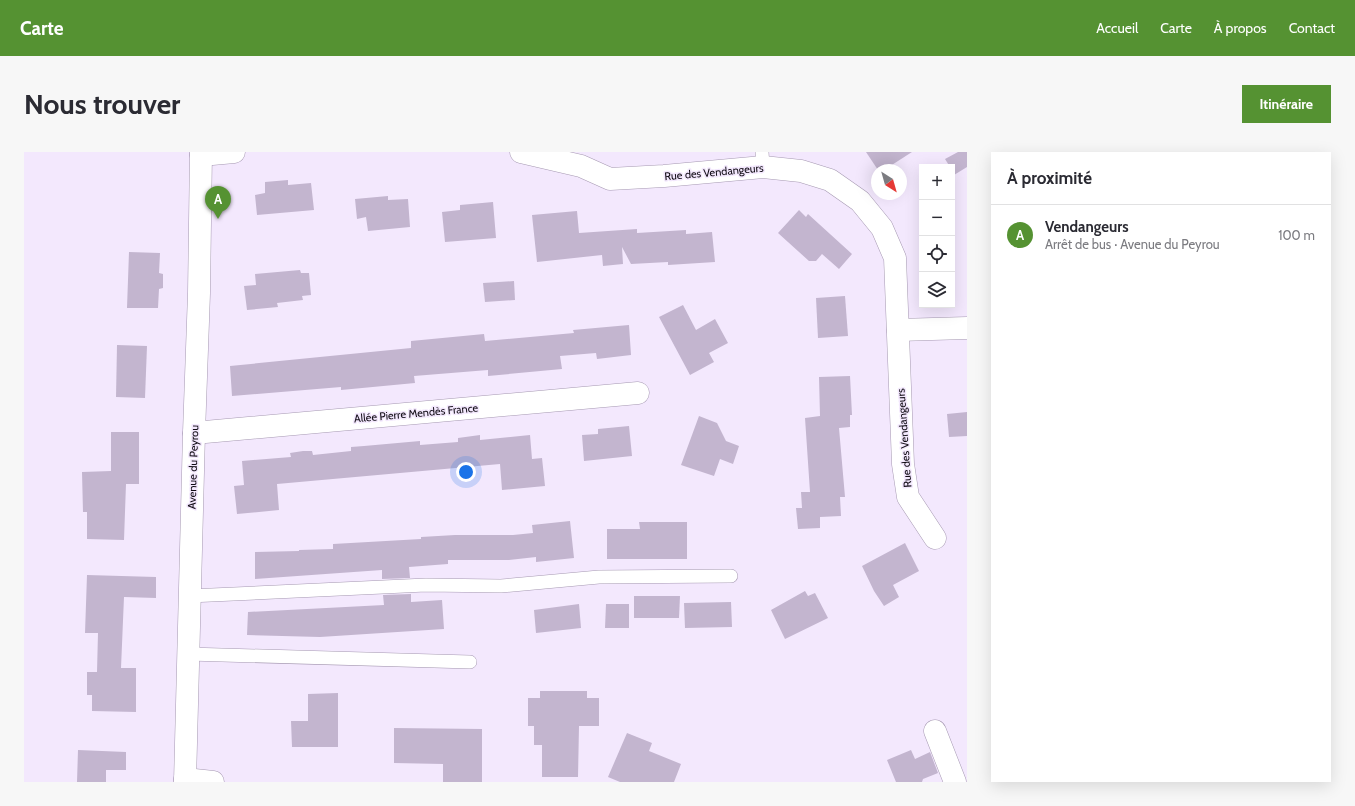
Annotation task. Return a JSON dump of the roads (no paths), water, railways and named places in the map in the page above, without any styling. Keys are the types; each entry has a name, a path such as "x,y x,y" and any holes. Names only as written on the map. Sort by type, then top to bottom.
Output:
{"street":[{"path":"201,153 234,152"},
{"name":"Rue des Vendangeurs","path":"521,152 581,166 610,179 664,176 763,160 830,180 860,201 882,228 895,258 903,464 908,498 935,538"},
{"name":"Avenue du Peyrou","path":"185,780 189,596 199,294 201,153"},
{"path":"898,330 967,328"},
{"name":"Allée Pierre Mendès France","path":"194,433 638,393"},
{"path":"936,732 955,782"},
{"path":"185,780 213,782"}],"lane":[{"path":"189,596 426,585 501,586 599,577 731,576"},
{"path":"188,654 470,662"}],"place":[{"name":"Vendangeurs","path":"218,219"}]}
